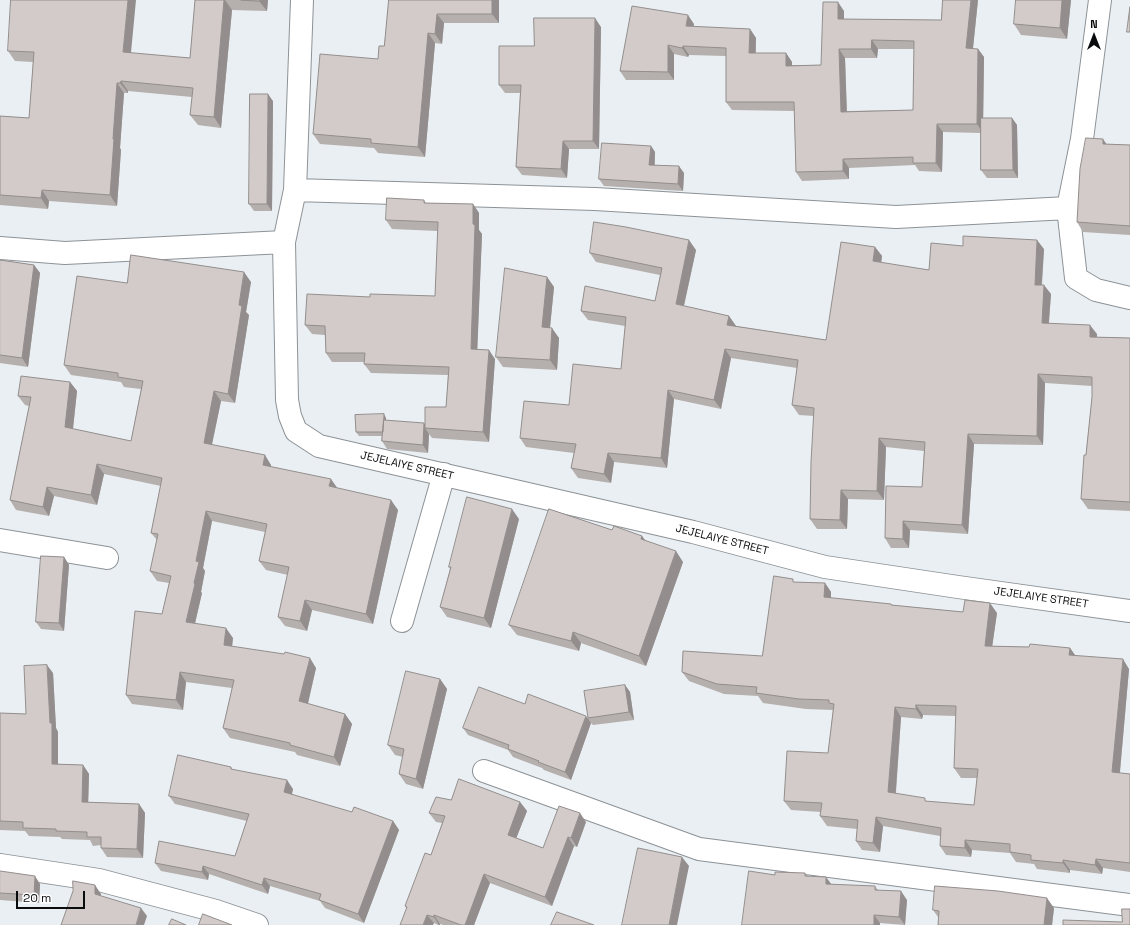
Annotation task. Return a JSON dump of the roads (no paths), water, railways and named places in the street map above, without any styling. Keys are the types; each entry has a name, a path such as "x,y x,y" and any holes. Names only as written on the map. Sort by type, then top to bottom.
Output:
{"street":[{"path":"0,248 65,253 284,242 295,190 302,0"},
{"path":"1100,0 1082,139 1068,208 1076,278 1096,290 1130,298"},
{"path":"295,190 595,199 896,217 1068,208"},
{"name":"JEJELAIYE STREET","path":"284,242 287,392 290,416 296,430 319,446 693,532 825,567 1130,611"},
{"path":"402,621 444,474"},
{"path":"0,540 107,558"},
{"path":"484,771 699,849 1130,905"},
{"path":"0,865 99,880 216,911 257,925"}]}
